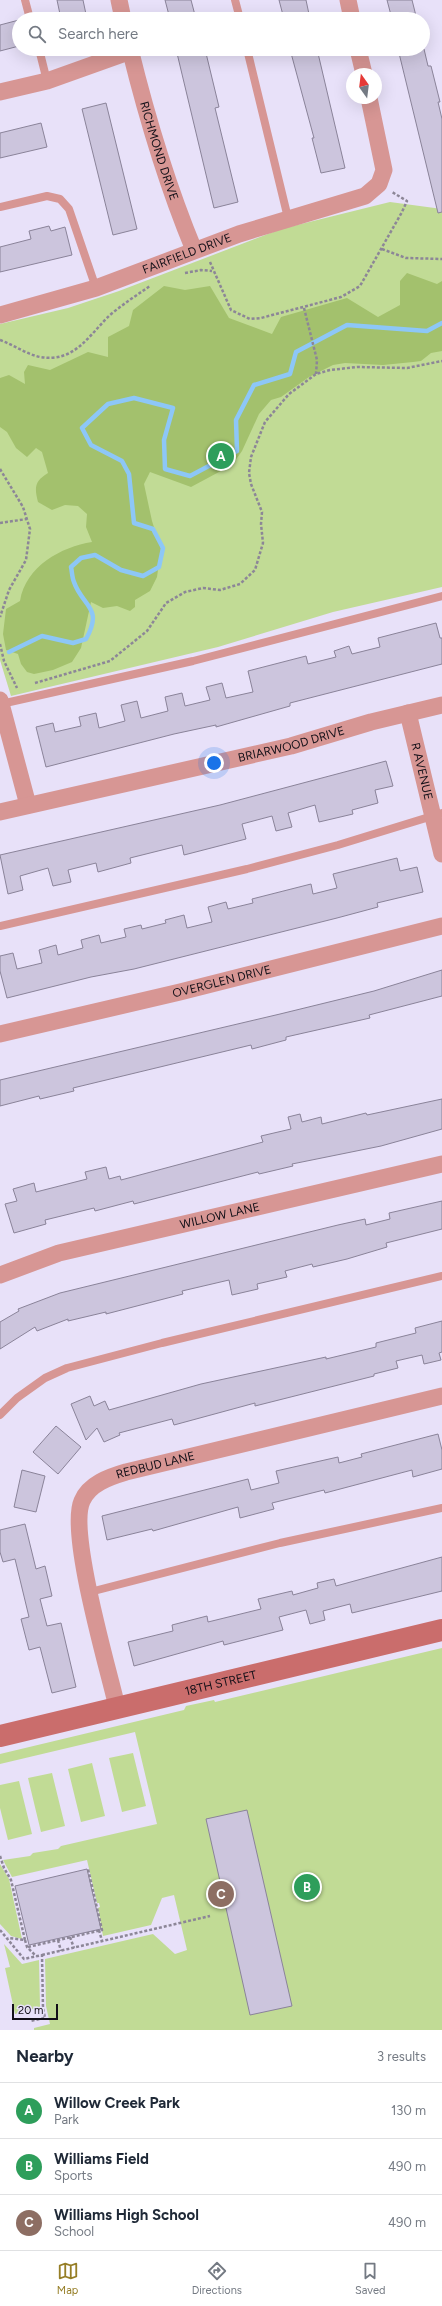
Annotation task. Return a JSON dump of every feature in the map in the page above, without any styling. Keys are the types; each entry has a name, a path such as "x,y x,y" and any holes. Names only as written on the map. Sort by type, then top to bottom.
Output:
{"street":[{"path":"119,0 122,12"},
{"path":"348,0 351,12"},
{"path":"0,92 48,81 114,56"},
{"name":"RICHMOND DRIVE","path":"132,56 159,156 176,206 200,248"},
{"path":"360,56 363,68"},
{"path":"370,104 384,165 377,188"},
{"name":"FAIRFIELD DRIVE","path":"0,315 96,288 200,248 288,218 354,201 377,188"},
{"path":"4,698 28,805"},
{"name":"BRIARWOOD DRIVE","path":"0,812 291,746 371,722 442,705"},
{"name":"R AVENUE","path":"408,713 437,814 442,854"},
{"name":"OVERGLEN DRIVE","path":"0,1034 180,992 442,926"},
{"name":"WILLOW LANE","path":"0,1275 59,1253 442,1164"},
{"name":"REDBUD LANE","path":"117,1707 81,1551 78,1522 82,1500 94,1485 126,1472 442,1396"},
{"name":"18TH STREET","path":"0,1733 117,1707 442,1630"}],"lane":[{"path":"25,0 28,12"},
{"path":"235,0 238,12"},
{"path":"40,56 48,81"},
{"path":"248,56 288,218"},
{"path":"0,207 47,196 60,199 69,209 96,288"},
{"path":"4,698 193,661 442,596"},
{"path":"0,926 248,869 338,845 437,814"},
{"path":"0,1415 17,1398 45,1378 67,1368 162,1343 442,1276"},
{"path":"90,1592 280,1543 442,1508"}],"path":[{"path":"200,248 229,306 240,316 250,319 261,318 304,308 341,297 360,286 382,250 408,201 377,188"},
{"path":"382,250 406,258 442,259"},
{"path":"180,274 201,270 212,271"},
{"path":"0,340 40,357 55,358 70,354 81,347 120,307 154,284"},
{"path":"304,308 317,360 316,374"},
{"path":"32,684 110,661 147,631 166,603 185,592 203,588 220,590 240,584 254,570 263,543 261,524 262,512 255,498 249,473 254,447 265,422 289,394 316,374 342,368 407,368 442,361"},
{"path":"0,469 23,507 30,529 30,543 26,560 9,590 0,617"},
{"path":"0,523 27,519"},
{"path":"0,644 4,661 17,688"},
{"path":"4,698 17,688 25,686"},
{"path":"0,1856 11,1880 25,1940 28,1947 36,1956"},
{"path":"28,1947 102,1930 88,1869"},
{"path":"0,1930 24,1959 210,1916"},
{"path":"99,1930 102,1941"},
{"path":"70,1937 74,1948"},
{"path":"8,1938 25,1940"},
{"path":"58,1940 61,1950"},
{"path":"30,2021 45,2018 43,2008 42,1955"}],"green space":[{"path":"390,202 442,209 442,587 333,612 218,647 11,696 0,660 0,324 68,308 119,291 281,229"},
{"path":"407,273 437,284 442,281 442,351 431,353 421,361 383,365 345,363 333,365 309,377 281,397 271,400 259,414 242,451 232,465 191,487 150,472 144,484 152,521 161,549 157,577 150,591 135,600 135,607 130,611 117,606 103,608 91,602 81,648 72,662 53,670 34,674 27,672 21,664 18,654 6,650 3,634 6,609 20,601 29,578 37,568 47,560 69,548 92,542 86,527 87,514 78,506 65,505 52,510 38,502 36,488 38,482 48,473 42,452 36,448 27,457 16,448 7,432 0,427 0,378 9,375 25,384 24,372 28,365 50,370 88,352 108,357 108,337 129,326 133,310 164,286 185,290 210,286 229,318 272,334 281,317 347,298 378,317 400,305 400,281"},
{"path":"442,1648 442,2030 34,2030 34,2028 50,2024 46,2006 45,1959 153,1934 175,1954 187,1950 174,1895 162,1898 151,1925 103,1936 98,1908 100,1907 99,1903 97,1903 87,1860 12,1877 3,1860 30,1856 33,1853 58,1849 61,1846 157,1824 135,1732 0,1764 0,1754 184,1710 186,1706 214,1700 215,1702"},
{"path":"133,1753 146,1806 122,1812 109,1758"},
{"path":"92,1763 105,1816 81,1822 68,1769"},
{"path":"52,1773 65,1826 41,1832 28,1778"},
{"path":"19,1781 32,1834 8,1840 0,1808 0,1785"},
{"path":"0,1864 9,1879 22,1939 11,1936 0,1924"},
{"path":"4,1944 22,1964 39,1960 40,2007 15,2014 5,1968 10,1967"}],"building":[{"path":"57,0 83,0 86,12 60,12"},
{"path":"165,0 191,0 194,12 168,12"},
{"path":"279,0 306,0 309,12 282,12"},
{"path":"387,0 412,0 415,12 390,12"},
{"path":"12,22 12,48 0,51 0,25"},
{"path":"178,56 207,56 219,107 215,108 238,202 214,208"},
{"path":"292,56 319,56 345,168 321,173 312,138 314,138"},
{"path":"400,56 426,56 428,66 431,66 440,102 438,102 442,119 442,212 438,213"},
{"path":"106,103 137,229 113,235 82,109"},
{"path":"41,123 47,147 0,158 0,133"},
{"path":"49,226 51,231 65,227 72,255 0,272 0,247 31,239 29,231"},
{"path":"436,623 440,638 442,638 442,664 290,703 290,706 216,727 216,725 174,734 46,767 36,727 53,723 55,732 81,726 79,717 96,713 99,728 125,721 121,705 137,701 141,718 168,711 165,697 182,693 185,706 210,700 206,687 222,683 226,698 253,692 248,671 306,656 308,664 336,657 334,651 349,646 352,654 380,647 378,638"},
{"path":"386,761 393,786 375,790 378,803 352,810 353,814 319,822 315,805 288,813 292,827 276,831 272,816 242,824 246,839 184,855 182,845 130,858 131,863 98,872 96,863 68,870 71,882 53,886 48,868 20,876 23,890 8,894 0,855 220,805"},
{"path":"397,858 400,871 417,867 423,892 377,903 378,907 337,918 134,969 91,977 7,998 0,971 0,956 13,953 17,969 42,963 39,950 56,945 58,955 83,948 81,940 99,935 101,943 126,937 124,929 141,925 142,929 166,923 165,920 184,915 187,928 212,922 208,907 226,902 228,909 253,903 252,899 311,884 313,894 337,888 333,874"},
{"path":"442,970 442,996 369,1015 370,1018 286,1037 286,1040 252,1049 251,1045 73,1088 74,1091 40,1099 39,1096 0,1106 0,1080 374,991"},
{"path":"442,1099 442,1129 381,1146 292,1164 293,1166 259,1174 258,1172 134,1204 133,1201 95,1211 94,1208 45,1220 46,1224 14,1233 5,1204 17,1201 13,1189 34,1183 36,1192 87,1179 85,1172 106,1167 109,1179 120,1176 121,1180 263,1142 261,1136 291,1129 288,1117 300,1114 302,1122 321,1117 322,1124 366,1113 367,1115"},
{"path":"442,1201 442,1229 386,1243 387,1247 347,1259 313,1267 312,1264 285,1271 287,1277 257,1284 258,1289 232,1295 229,1280 182,1291 183,1294 106,1314 106,1312 68,1321 68,1319 37,1331 35,1327 0,1349 0,1322 19,1311 18,1309 60,1293 365,1219 366,1225 390,1219 389,1213"},
{"path":"442,1321 442,1352 439,1353 441,1360 424,1364 422,1355 396,1361 398,1368 374,1374 374,1376 255,1406 255,1403 174,1425 172,1419 119,1433 120,1435 104,1442 97,1428 86,1440 71,1404 90,1396 94,1406 105,1401 109,1410 201,1384 326,1357 326,1359 376,1347 376,1343 416,1333 415,1328"},
{"path":"56,1426 81,1447 58,1474 33,1452"},
{"path":"438,1434 442,1450 442,1469 413,1477 412,1470 325,1493 324,1490 272,1503 274,1509 240,1518 238,1507 153,1531 152,1529 107,1540 102,1516 248,1479 251,1490 279,1483 276,1471 338,1457 339,1463 362,1457 361,1454"},
{"path":"22,1470 45,1476 36,1512 14,1507"},
{"path":"25,1524 36,1569 45,1566 52,1596 40,1599 47,1626 61,1623 76,1687 52,1693 40,1647 29,1650 21,1619 29,1617 15,1559 3,1562 0,1552 0,1530"},
{"path":"442,1557 442,1591 352,1613 350,1604 323,1611 325,1620 310,1624 306,1610 279,1617 283,1630 224,1645 223,1641 134,1666 128,1642 173,1631 172,1625 207,1616 208,1622 261,1609 258,1599 292,1591 293,1595 318,1588 317,1583 334,1579 336,1586"},
{"path":"247,1810 292,2006 250,2015 206,1819"},
{"path":"87,1869 101,1929 29,1945 15,1886"}],"waterway":[{"path":"9,652 42,636 73,643 86,639 93,620 92,613 73,580 71,567 81,558 95,555 121,570 143,576 159,567 163,548 153,529 134,523 129,474 122,461 91,445 82,428 108,404 134,398 173,408 164,440 165,469 190,476 237,451 236,420 254,385 290,374 296,352 347,325 427,331 442,323"}],"place":[{"name":"Willow Creek Park","path":"221,456"},
{"name":"Williams Field","path":"307,1887"},
{"name":"Williams High School","path":"221,1894"}]}
